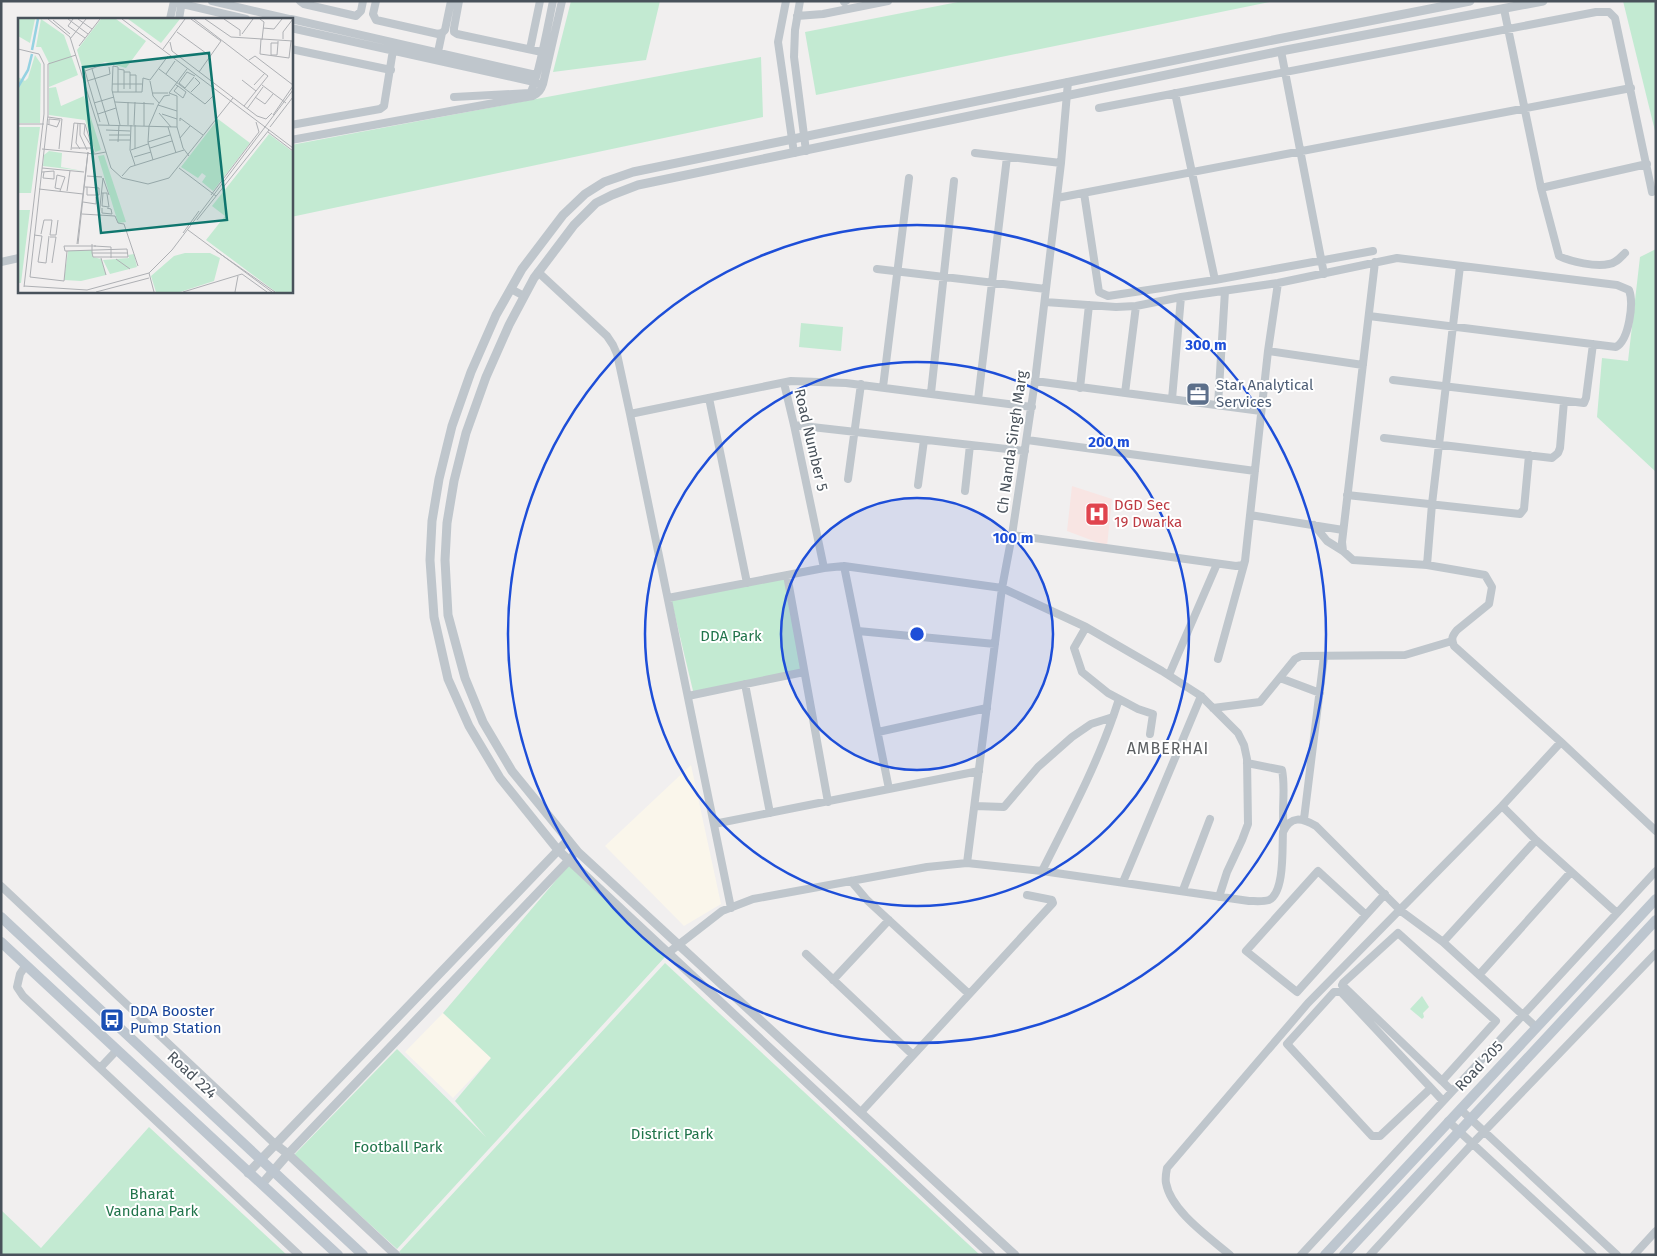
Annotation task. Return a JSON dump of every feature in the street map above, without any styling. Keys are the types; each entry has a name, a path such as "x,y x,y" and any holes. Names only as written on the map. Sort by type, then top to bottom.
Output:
{"main road":[{"name":"Road 205","path":"1324,1255 1656,898"},
{"name":"Road 224","path":"1,917 363,1255"},
{"name":"Road 205","path":"1344,1255 1656,920"},
{"path":"1,942 338,1255"}],"street":[{"path":"212,1 286,18"},
{"path":"300,1 304,4 356,16 361,11 363,1"},
{"path":"376,1 373,14 376,20 438,34 442,33"},
{"path":"438,52 442,33 446,27 451,1"},
{"path":"460,1 454,28 454,32 457,34 542,52"},
{"path":"530,49 540,1"},
{"path":"454,97 530,93 536,78 553,1"},
{"path":"292,140 533,96 540,92 543,84 562,1"},
{"path":"786,1 778,42 794,153"},
{"path":"800,1 794,58 806,151"},
{"path":"797,16 823,14 845,3 888,1"},
{"path":"991,1255 558,850 500,778 469,726 448,679 434,617 430,560 432,520 439,479 452,426 471,372 496,315 522,268 563,215 586,194 604,182 633,172 805,136 1470,1"},
{"path":"1015,1255 680,944 578,852 512,771 483,722 465,678 448,615 445,560 447,523 454,481 466,433 486,377 508,325 538,272 574,225 596,203 612,195 638,186 1067,96 1543,1"},
{"path":"170,18 178,2"},
{"path":"178,2 179,18"},
{"path":"178,2 242,18"},
{"path":"1504,9 1541,188 1559,256 1577,262 1609,265 1618,261 1625,253"},
{"path":"1099,108 1508,28 1596,12 1609,12 1615,18 1652,192"},
{"path":"292,19 438,52 536,78 543,84"},
{"path":"292,28 536,78"},
{"path":"1322,31 1324,44"},
{"path":"292,50 390,70"},
{"path":"292,125 380,109 386,101 393,50"},
{"path":"1281,52 1324,274"},
{"name":"Ch Nanda Singh Marg","path":"967,863 1002,588 1032,407 1061,164 1068,82"},
{"path":"1057,198 1631,88"},
{"path":"1175,94 1215,280"},
{"path":"975,153 1061,164"},
{"path":"978,400 1007,157"},
{"path":"1541,188 1647,164"},
{"path":"883,387 909,178"},
{"path":"931,394 954,182"},
{"path":"1084,193 1099,292 1102,295 1108,296 1215,280 1373,251"},
{"path":"1,262 18,258"},
{"path":"1045,302 1116,307 1136,306 1182,297 1278,283 1397,258 1624,287 1629,290 1631,296 1628,328 1622,344 1616,347 1453,325 1369,316"},
{"path":"1343,551 1343,530 1375,262"},
{"path":"1427,565 1432,504 1460,266"},
{"path":"877,269 1046,289"},
{"path":"538,272 607,336 614,345 630,414 731,908"},
{"path":"1218,659 1245,561 1268,351 1278,283"},
{"path":"511,288 524,296"},
{"path":"1218,405 1225,291"},
{"path":"1172,399 1182,297"},
{"path":"1080,388 1089,305"},
{"path":"1125,393 1136,306"},
{"path":"1393,380 1584,403 1593,344"},
{"path":"1268,351 1363,365"},
{"path":"1035,381 1261,411"},
{"path":"784,382 861,384 1032,407"},
{"name":"Road Number 5","path":"630,414 784,382 824,568"},
{"path":"848,479 861,384"},
{"path":"709,398 748,583"},
{"path":"1384,438 1552,458 1558,453 1564,401"},
{"path":"794,425 1025,451"},
{"path":"918,485 924,440"},
{"path":"1027,440 1255,470"},
{"path":"965,491 970,445"},
{"path":"1348,495 1520,514 1524,509 1529,455"},
{"path":"1250,515 1343,530"},
{"path":"1314,525 1327,541 1353,560 1427,565 1485,575 1492,586 1489,604 1456,630 1452,641 1454,646 1656,831"},
{"path":"1012,535 1217,564 1240,566 1245,561"},
{"path":"1169,675 1217,564"},
{"path":"668,598 824,568 844,566 1002,588 1086,627 1169,675 1201,696 1238,733 1244,745 1247,763 1248,824 1227,872 1219,896"},
{"path":"844,566 889,789"},
{"path":"787,575 828,802"},
{"path":"1086,627 1074,648 1082,672 1108,693 1138,709 1154,714 1150,734"},
{"path":"858,631 995,644"},
{"path":"1213,708 1260,702 1297,657 1300,656 1406,655 1452,641"},
{"path":"1304,819 1324,656"},
{"path":"688,696 804,672"},
{"path":"1280,678 1320,693"},
{"path":"746,684 770,813"},
{"path":"1123,882 1201,696"},
{"path":"1042,871 1078,802 1120,700"},
{"path":"878,732 987,708"},
{"path":"975,806 1004,807 1038,767 1072,737 1091,724 1113,717 1114,713"},
{"path":"1230,1255 1181,1212 1169,1193 1166,1182 1167,1168 1308,1003 1502,806 1561,742"},
{"path":"668,953 722,911 753,899 927,867 967,863 1042,871 1219,896 1262,901 1269,900 1279,888 1281,877 1284,830 1282,815 1284,778 1282,770 1247,763"},
{"path":"714,824 979,771"},
{"path":"1502,806 1536,840 1617,913"},
{"path":"1184,890 1210,819"},
{"path":"1284,830 1287,824 1296,820 1304,819 1316,826 1401,910 1442,942 1536,1027"},
{"path":"248,1173 568,840"},
{"path":"1442,942 1536,840"},
{"path":"262,1184 288,1154 568,859 578,852"},
{"path":"1366,914 1318,870 1246,951 1297,992 1385,894"},
{"path":"1301,1255 1656,871"},
{"path":"1479,975 1571,872"},
{"path":"852,881 862,895 969,994"},
{"path":"1,886 396,1255"},
{"path":"861,1112 1052,903 1052,900 1027,895"},
{"path":"833,980 889,920"},
{"path":"1442,1081 1496,1021 1398,933 1342,985 1452,1091"},
{"path":"1370,1255 1474,1143 1656,953"},
{"path":"806,954 913,1055"},
{"path":"26,965 20,974 17,987 23,996 299,1255"},
{"path":"1431,1088 1380,1136 1372,1136 1287,1044 1334,992 1341,992 1431,1088 1443,1101"},
{"path":"100,1068 117,1050"},
{"path":"1460,1109 1617,1255"},
{"path":"1448,1121 1593,1255"},
{"path":"1634,1255 1656,1231"}],"shaded area":[{"path":"1072,486 1112,499 1107,546 1067,531"},
{"path":"691,765 721,904 684,926 605,846"},
{"path":"443,1013 491,1058 453,1098 405,1052"}],"green space":[{"path":"571,1 660,1 646,60 553,72"},
{"path":"963,1 1274,1 816,95 805,32"},
{"path":"1623,1 1656,1 1656,135"},
{"path":"761,57 763,117 292,217 292,145"},
{"path":"1656,249 1656,472 1597,417 1602,358 1628,361 1640,257"},
{"path":"801,323 843,327 841,351 799,347"},
{"name":"DDA Park","path":"785,576 802,669 694,695 671,599"},
{"name":"Football Park","path":"569,865 665,957 397,1249 294,1155 397,1049 486,1137 455,1101 491,1058 443,1013"},
{"name":"District Park","path":"665,963 980,1255 402,1255 399,1252"},
{"path":"1422,996 1429,1007 1423,1013 1424,1017 1422,1019 1410,1009"},
{"name":"Bharat Vandana Park","path":"149,1127 287,1255 1,1255 1,1210 41,1248"}],"place":[{"name":"Star Analytical Services","path":"1198,394"},
{"name":"DGD Sec 19 Dwarka","path":"1097,514"},
{"name":"DDA Booster Pump Station","path":"112,1020"}],"district":[{"name":"AMBERHAI","path":"1168,748"}]}
